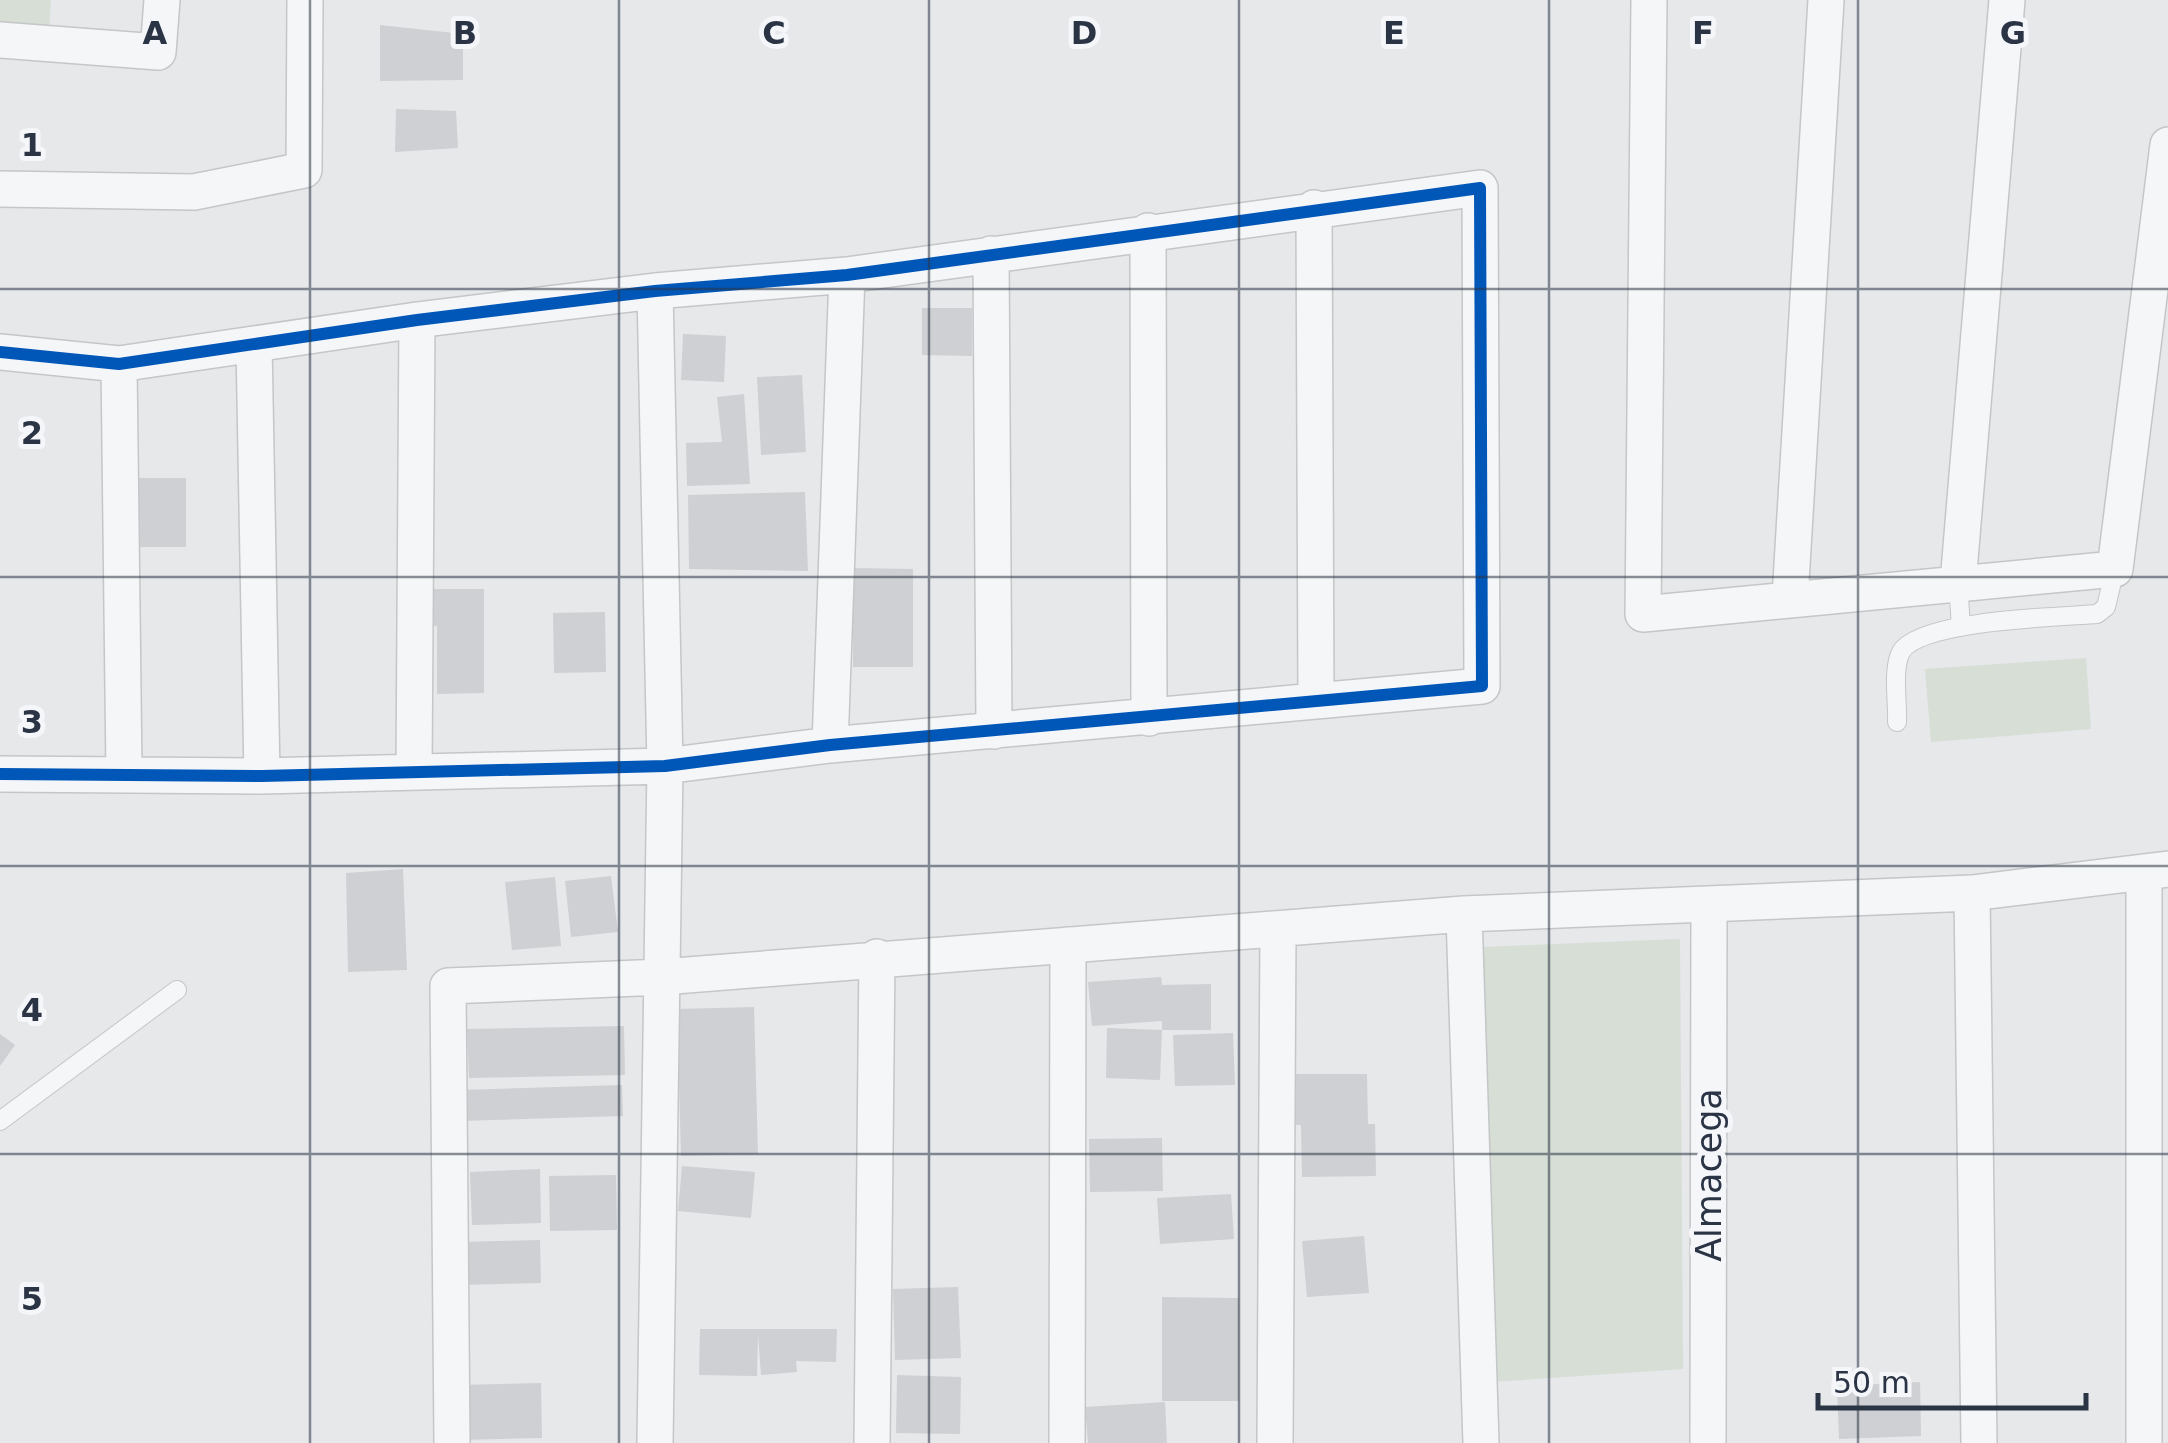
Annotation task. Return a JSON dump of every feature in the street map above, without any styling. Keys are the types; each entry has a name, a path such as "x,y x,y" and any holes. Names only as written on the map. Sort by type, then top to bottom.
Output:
{"street":[{"path":"0,40 158,52 162,0"},
{"path":"0,189 194,192 304,170 305,0"},
{"path":"1649,0 1643,614 2115,569 2168,145"},
{"path":"1790,598 1826,0"},
{"path":"1958,583 2007,0"},
{"path":"0,352 119,364 417,320 655,291 848,275 1148,230 1480,188 1482,686 830,744 665,766 262,776 0,774"},
{"path":"1314,208 1316,701"},
{"path":"1148,230 1149,718"},
{"path":"992,254 994,731"},
{"path":"830,744 848,275"},
{"path":"654,1443 665,766 655,291"},
{"path":"414,772 417,320"},
{"path":"254,344 262,776"},
{"path":"119,364 124,774"},
{"path":"452,1443 448,986 662,977 876,957 1278,931 1464,914 1710,908 1972,892 2156,872 2144,1443"},
{"path":"1972,892 1979,1443"},
{"name":"Almacega","path":"1708,1443 1710,908"},
{"path":"1464,914 1481,1443"},
{"path":"1276,1443 1278,931"},
{"path":"1068,944 1068,1443"},
{"path":"872,1443 876,957"}],"lane":[{"path":"1897,722 1899,655 1910,641 1961,626 2097,614 2106,607 2115,569"},
{"path":"1958,583 1961,626"},
{"path":"0,1120 177,990"}],"shaded area":[{"path":"0,0 51,0 49,31 0,27"},
{"path":"2086,658 2091,729 1931,742 1925,669"},
{"path":"1680,939 1683,1369 1491,1382 1482,947"}],"building":[{"path":"380,25 463,34 463,80 380,81"},
{"path":"396,109 456,111 458,148 395,152"},
{"path":"922,308 972,308 972,356 922,355"},
{"path":"683,334 726,336 724,382 681,380"},
{"path":"802,375 806,452 761,455 757,377"},
{"path":"744,394 750,484 687,486 686,443 722,442 717,397"},
{"path":"128,478 186,478 186,547 128,547"},
{"path":"805,492 808,571 689,569 688,495"},
{"path":"853,568 913,569 913,667 853,667"},
{"path":"429,589 484,589 484,693 437,694 437,626 427,625"},
{"path":"605,612 606,672 554,673 553,613"},
{"path":"403,869 407,970 348,972 346,873"},
{"path":"611,876 618,932 571,937 565,881"},
{"path":"555,877 561,946 512,950 505,882"},
{"path":"1161,977 1162,985 1211,984 1211,1030 1162,1030 1162,1021 1092,1026 1088,982"},
{"path":"754,1007 758,1154 681,1156 677,1009"},
{"path":"624,1026 625,1075 469,1078 467,1029"},
{"path":"1107,1028 1162,1030 1160,1080 1106,1078"},
{"path":"1233,1033 1235,1085 1175,1086 1173,1035"},
{"path":"0,1034 15,1045 0,1066"},
{"path":"1292,1074 1367,1074 1368,1124 1375,1124 1376,1176 1302,1177 1301,1125 1293,1125"},
{"path":"622,1085 623,1116 459,1121 458,1090"},
{"path":"1162,1138 1163,1191 1090,1192 1089,1139"},
{"path":"682,1166 755,1172 751,1218 678,1211"},
{"path":"540,1169 541,1223 472,1225 470,1172"},
{"path":"616,1175 617,1230 550,1231 549,1176"},
{"path":"1231,1194 1234,1239 1160,1244 1157,1198"},
{"path":"1364,1236 1369,1293 1307,1297 1302,1241"},
{"path":"540,1240 541,1283 458,1285 457,1242"},
{"path":"958,1287 961,1358 895,1360 893,1289"},
{"path":"1162,1297 1239,1298 1239,1401 1162,1401"},
{"path":"700,1329 837,1329 836,1362 796,1361 797,1372 761,1375 758,1335 757,1376 699,1375"},
{"path":"897,1375 961,1377 960,1434 896,1433"},
{"path":"1920,1382 1921,1436 1839,1439 1837,1386"},
{"path":"541,1383 542,1438 462,1440 461,1385"},
{"path":"1165,1402 1167,1443 1088,1443 1085,1407"}],"cycle path":[{"path":"0,352 119,364 417,320 655,291 847,275 1480,188 1482,686 830,745 665,766 262,776 0,774"}]}
